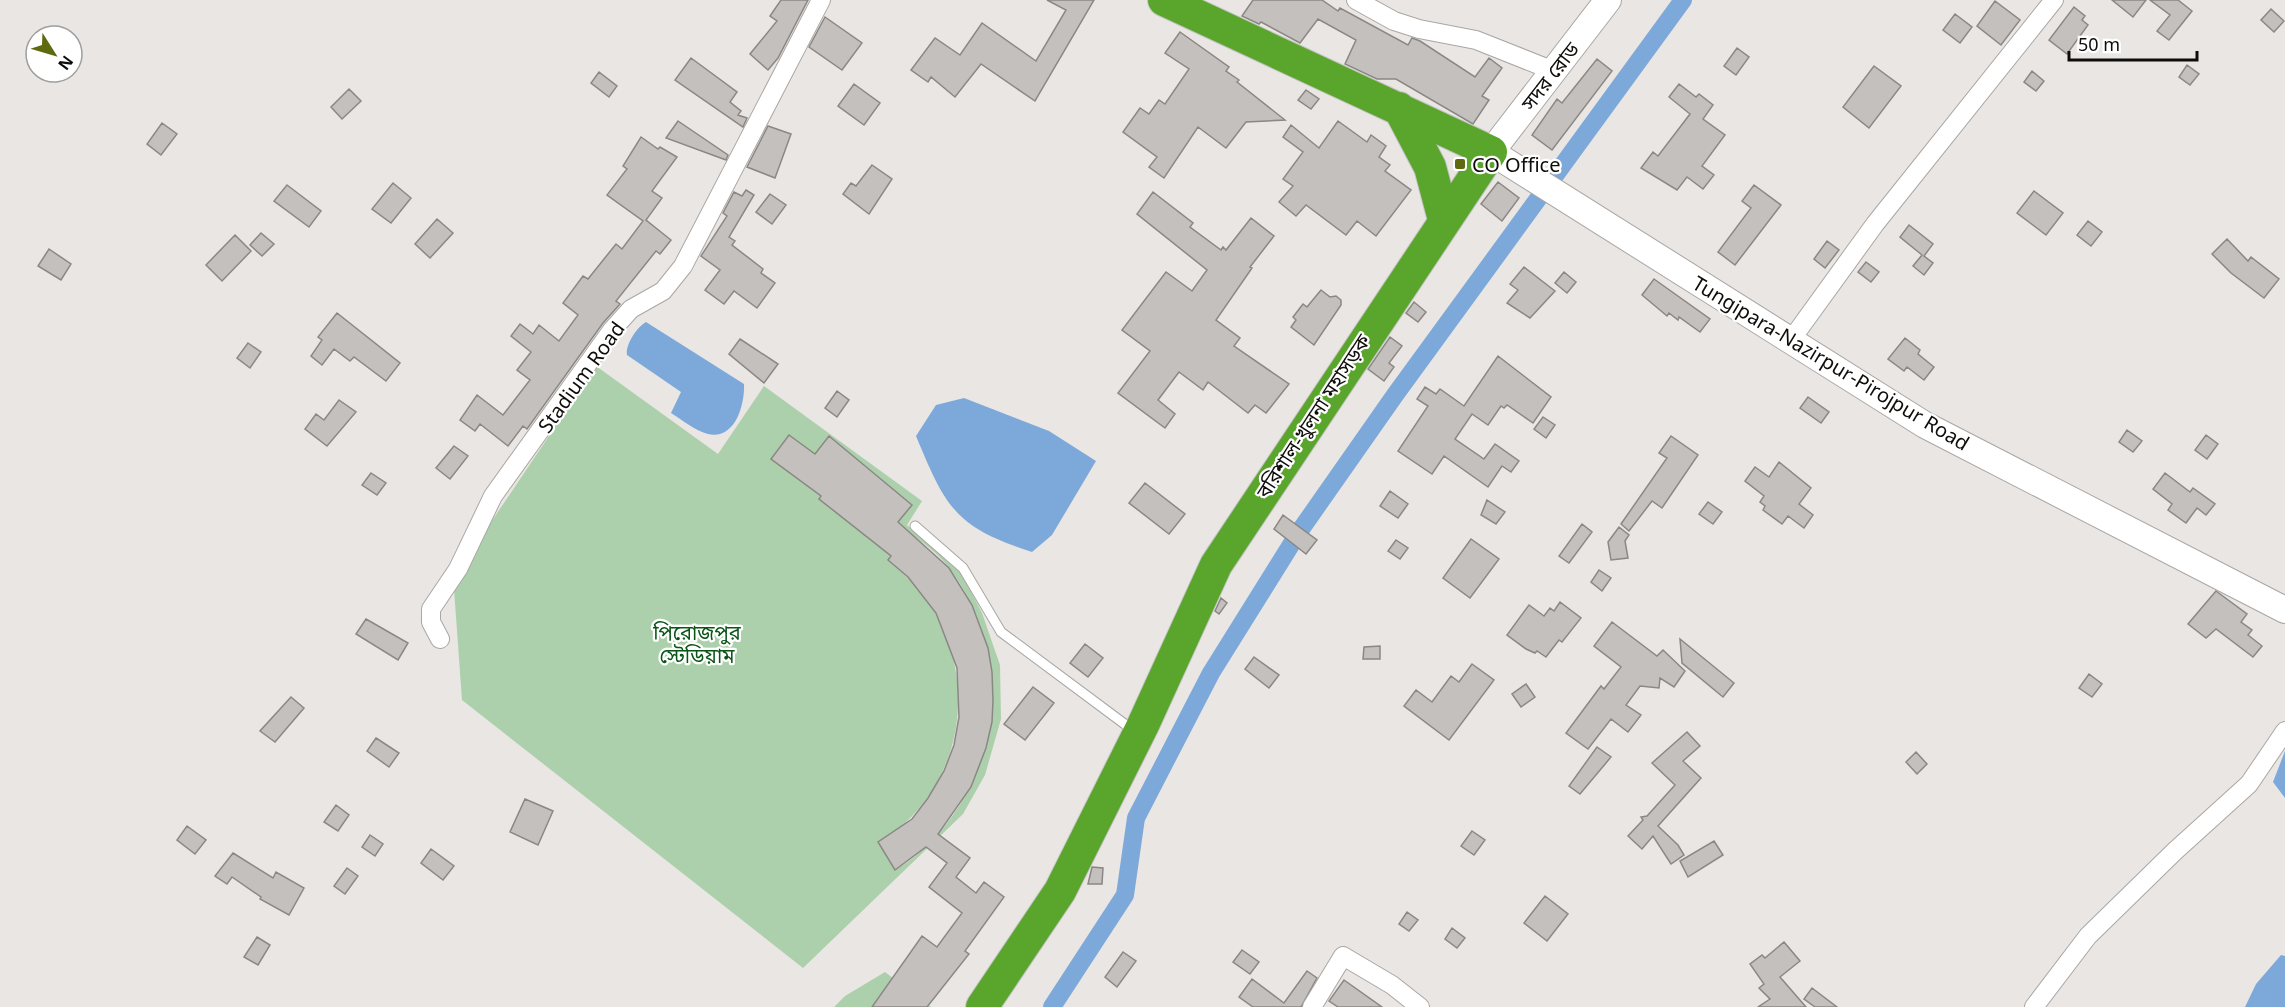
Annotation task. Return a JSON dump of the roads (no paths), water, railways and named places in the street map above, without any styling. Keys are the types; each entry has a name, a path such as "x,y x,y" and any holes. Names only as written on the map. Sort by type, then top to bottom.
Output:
{"highway":[{"path":"1164,0 1491,152"},
{"path":"1399,108 1430,167 1444,220"},
{"name":"বরিশাল-খুলনা মহাসড়ক","path":"982,1007 1060,891 1139,734 1216,565 1491,152"}],"main road":[{"name":"সদর রোড","path":"1491,152 1608,0"},
{"name":"Tungipara-Nazirpur-Pirojpur Road","path":"1491,152 1925,425 2285,610"}],"street":[{"name":"Stadium Road","path":"440,639 431,622 431,609 458,569 494,496 612,330 632,309 663,291 683,267 821,0"},
{"path":"1356,0 1394,21 1419,30 1476,40 1554,71"},
{"path":"1791,340 1875,224 2055,0"},
{"path":"2034,1007 2088,936 2175,851 2249,784 2285,731"},
{"path":"1312,1007 1343,956 1392,985 1420,1007"}],"lane":[{"path":"915,526 963,567 1000,632 1139,734"}],"water":[{"path":"646,322 744,384 743,401 737,418 726,431 718,434 703,433 671,413 681,392 627,355 632,337"},
{"path":"964,398 1049,431 1096,461 1052,535 1032,552 986,533 956,512 926,461 916,436 936,405"},
{"path":"2285,751 2285,798 2273,782"},
{"path":"2281,955 2285,956 2285,1007 2245,1007 2256,984"}],"waterway":[{"path":"1052,1007 1125,895 1136,818 1211,673 1299,532 1395,395 1683,0"}],"place":[{"name":"CO Office","path":"1460,164"}],"park label":[{"name":"পিরোজপুর স্টেডিয়াম","path":"697,644"}]}
